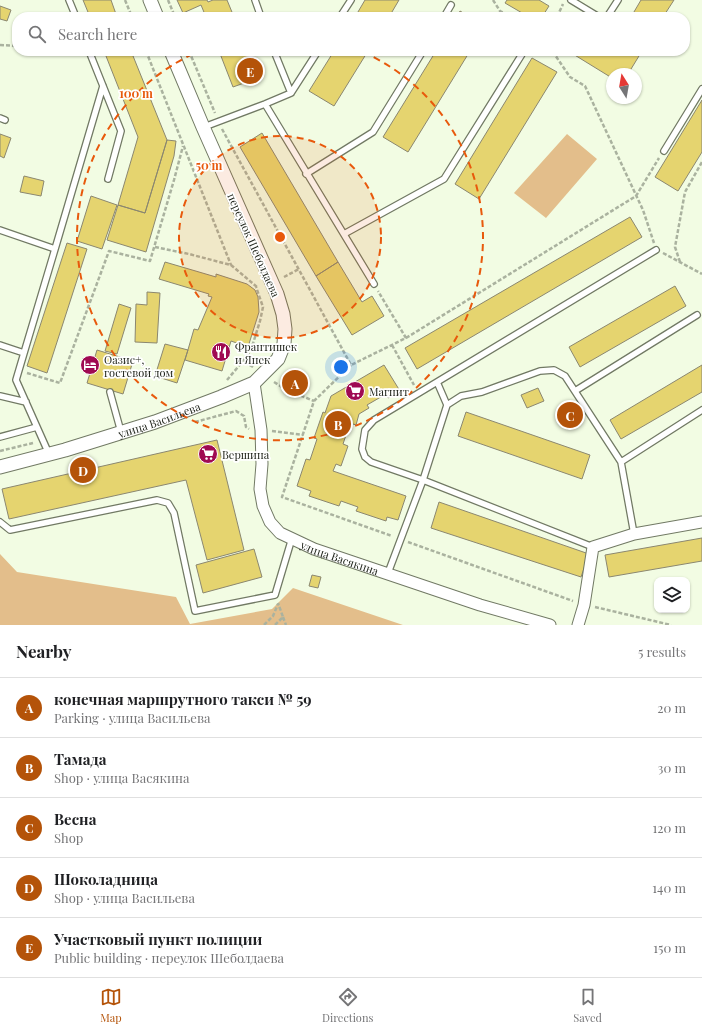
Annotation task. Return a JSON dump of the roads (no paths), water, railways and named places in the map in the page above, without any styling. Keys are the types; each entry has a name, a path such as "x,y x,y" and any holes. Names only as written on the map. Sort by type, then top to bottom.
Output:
{"street":[{"path":"150,0 155,12"},
{"name":"переулок Шеболдаева","path":"173,56 279,301 286,329"},
{"name":"улица Васильева","path":"0,467 155,422 254,383 278,359 284,344 286,329"},
{"name":"улица Васякина","path":"254,383 261,430 260,489 263,506 270,522 280,532 314,548 480,605 550,625"},
{"path":"578,625 584,605 593,547 634,534 702,522"}],"lane":[{"path":"69,0 74,12"},
{"path":"255,0 259,12"},
{"path":"343,12 351,0"},
{"path":"571,0 591,12"},
{"path":"610,12 618,0"},
{"path":"447,12 451,5"},
{"path":"91,56 121,131 108,179"},
{"path":"276,56 291,93"},
{"path":"203,127 291,93 315,56"},
{"path":"306,174 373,132 420,56"},
{"path":"344,234 444,179 521,56"},
{"path":"49,454 16,380 103,86"},
{"path":"664,151 702,89"},
{"path":"265,104 374,284"},
{"path":"0,230 55,249"},
{"path":"593,547 423,480 371,462 365,457 362,449 365,430 374,420 656,250"},
{"path":"575,391 697,315"},
{"path":"0,345 24,353"},
{"path":"388,573 423,480 447,405 461,396 482,392 540,371 554,370 565,376 621,462 634,534"},
{"path":"437,382 447,405"},
{"path":"110,392 121,432"},
{"path":"0,396 26,402"},
{"path":"621,462 702,410"},
{"path":"0,437 37,427"},
{"path":"0,522 10,530 157,500 168,503 174,513 195,611 275,595 292,538"}],"place":[{"name":"Участковый пункт полиции","path":"250,71"},
{"name":"Франтишек и Янек","path":"221,352"},
{"name":"Оазис+, гостевой дом","path":"90,365"},
{"name":"конечная маршрутного такси № 59","path":"295,383"},
{"name":"Магнит","path":"355,391"},
{"name":"Весна","path":"570,415"},
{"name":"Тамада","path":"338,424"},
{"name":"Вершина","path":"208,454"},
{"name":"Шоколадница","path":"83,470"}]}
